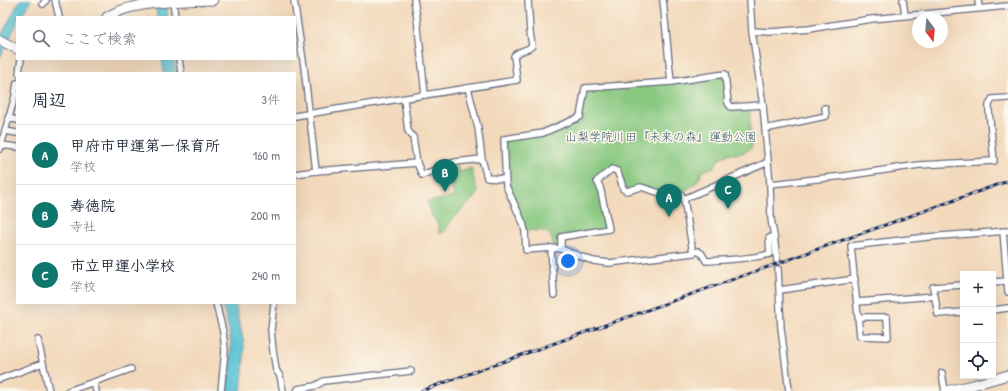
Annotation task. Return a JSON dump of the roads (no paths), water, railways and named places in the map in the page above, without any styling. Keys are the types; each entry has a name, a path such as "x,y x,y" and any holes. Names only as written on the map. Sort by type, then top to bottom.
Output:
{"highway":[{"path":"109,16 124,9 138,6 172,1 213,0"},
{"path":"0,40 13,47"},
{"path":"945,391 1008,376"}],"street":[{"path":"54,0 59,16"},
{"path":"294,0 310,113 316,171"},
{"path":"414,0 425,95"},
{"path":"296,116 517,80 514,56 532,46 528,0"},
{"path":"663,0 671,82"},
{"path":"750,0 752,31 763,105 770,184 771,219 777,261"},
{"path":"903,0 905,15"},
{"path":"978,0 979,8"},
{"path":"172,1 175,16"},
{"path":"752,31 770,32 809,30 833,24 905,15 1008,6"},
{"path":"19,72 21,60"},
{"path":"179,60 181,72"},
{"path":"763,105 731,107 728,103 725,74 671,82 585,88 580,117 543,133 504,139 505,179 506,186 523,223 526,250 551,248 561,249 593,261 609,263 693,253 698,251 702,254 706,261 729,260 770,254 769,238 774,236"},
{"path":"468,88 478,128 482,159 487,178 505,179"},
{"path":"16,91 14,106 8,118 0,147 16,147"},
{"path":"770,184 844,176 919,165 994,161 988,111 989,105 992,99 1008,98"},
{"path":"404,99 408,131 413,137 416,163 422,175 455,162 482,159"},
{"path":"765,129 826,116 825,108"},
{"path":"8,118 16,120"},
{"path":"5,131 16,133"},
{"path":"684,199 768,162"},
{"path":"296,174 416,163"},
{"path":"561,249 561,238 609,230 600,186 597,180 612,170 617,170 623,189 627,191 641,187 663,194 680,194 684,199 693,253"},
{"path":"859,317 887,317 888,336 860,336 851,246 1005,231 1008,292"},
{"path":"551,248 554,295"},
{"path":"778,269 782,328 789,391"},
{"path":"780,290 854,278"},
{"path":"996,282 1007,281"},
{"path":"960,285 933,288 938,314 960,312"},
{"path":"857,302 935,296"},
{"path":"216,304 224,332 225,350 222,391"},
{"path":"274,304 272,326 273,351 276,370 280,376 283,391"},
{"path":"996,310 1008,308"},
{"path":"38,340 49,391"},
{"path":"0,379 43,363"},
{"path":"68,391 131,369"},
{"path":"297,391 315,386 324,381 411,371"},
{"path":"942,373 945,391"},
{"path":"94,382 96,391"}],"water":[{"path":"20,0 31,0 22,16 16,16 16,25 0,58 0,38"},
{"path":"155,0 166,0 168,16 157,16"},
{"path":"162,60 174,60 175,72 164,72"},
{"path":"221,304 235,304 244,344 241,391 226,391 231,344"}],"railway":[{"path":"421,391 1008,181"}],"place":[{"name":"寿徳院","path":"445,192"},
{"name":"市立甲運小学校","path":"728,209"},
{"name":"甲府市甲運第一保育所","path":"669,217"}],"park label":[{"name":"山梨学院川田『未来の森』運動公園","path":"661,137"}]}
